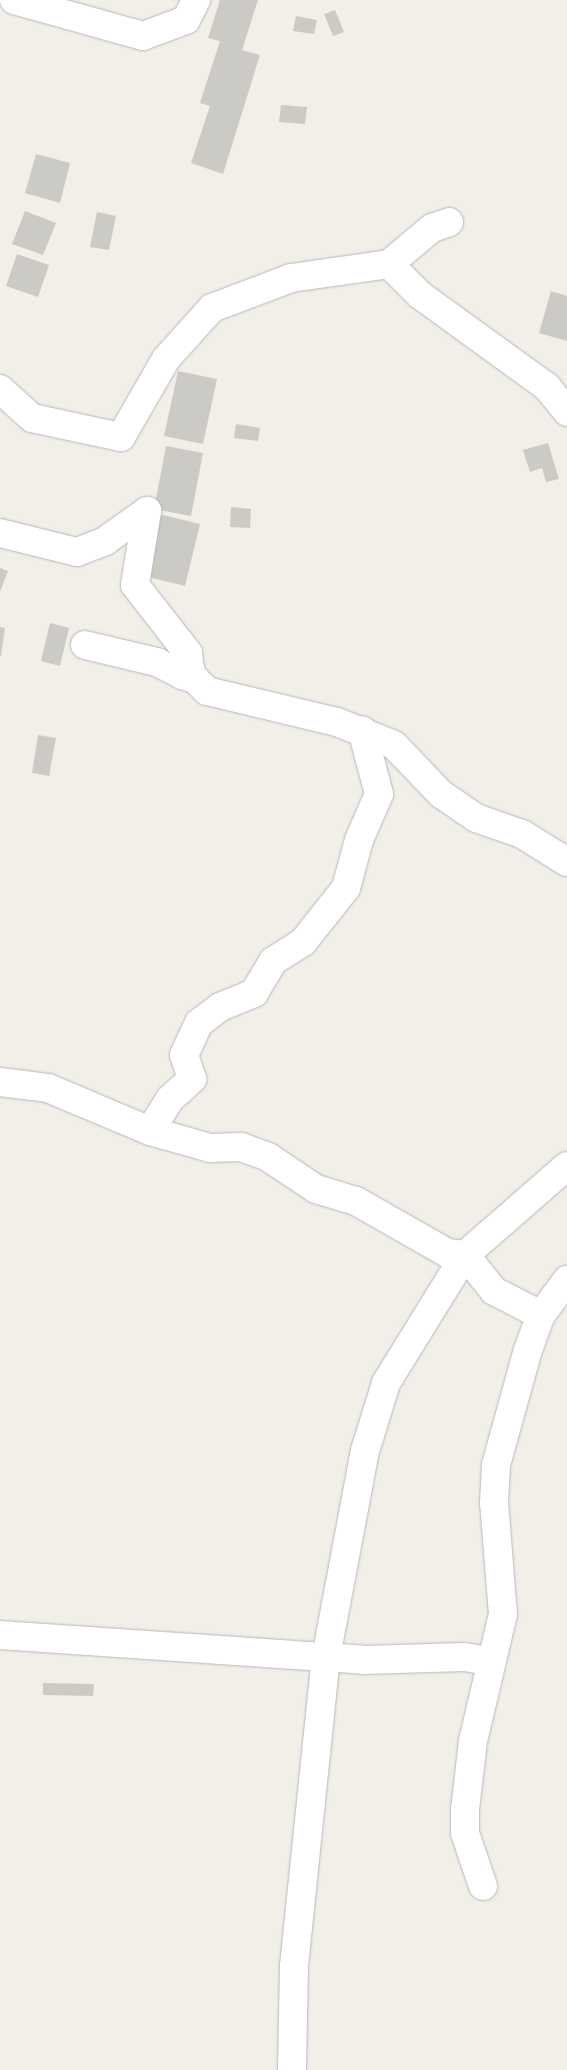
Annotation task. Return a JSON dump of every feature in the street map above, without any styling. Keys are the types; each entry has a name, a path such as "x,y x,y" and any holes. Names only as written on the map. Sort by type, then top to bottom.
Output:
{"street":[{"path":"14,0 143,36 186,20 196,0"},
{"path":"0,389 32,418 121,438 166,359 212,308 291,278 390,264 432,228 449,222"},
{"path":"390,264 420,295 547,387 567,412"},
{"path":"0,534 77,552 105,541 147,511 135,585 188,653 190,669 182,675"},
{"path":"85,645 157,662 182,675 195,679 207,691 362,730 394,745 441,794 476,818 522,834 567,862"},
{"path":"150,1131 170,1099 192,1079 184,1055 199,1023 220,1006 254,993 273,961 303,942 346,888 359,840 379,794 362,730"},
{"path":"0,1082 48,1088 150,1131 210,1148 241,1147 268,1157 316,1189 356,1201 447,1253 465,1256 494,1292 541,1315"},
{"path":"292,2070 294,1966 326,1656 365,1450 386,1383 465,1256 567,1166"},
{"path":"483,1886 465,1833 465,1810 473,1741 490,1661 503,1614 494,1503 496,1465 512,1401 541,1315 567,1280"},
{"path":"0,1635 364,1660 464,1657 490,1661"}],"building":[{"path":"220,0 258,0 242,50 260,55 223,174 191,163 210,106 200,103 220,41 208,38"},
{"path":"335,10 344,32 333,36 324,14"},
{"path":"296,16 317,20 314,34 293,31"},
{"path":"281,105 307,107 305,124 279,122"},
{"path":"36,154 70,163 60,203 25,193"},
{"path":"25,211 56,223 43,255 12,244"},
{"path":"97,212 116,216 109,250 90,247"},
{"path":"17,254 49,265 38,297 6,286"},
{"path":"551,291 567,296 567,341 539,333"},
{"path":"178,371 217,379 203,444 164,436"},
{"path":"236,424 260,428 258,441 234,438"},
{"path":"548,443 559,479 546,482 542,468 530,472 523,450"},
{"path":"166,446 203,453 191,516 154,509"},
{"path":"231,507 251,509 250,528 230,527"},
{"path":"159,514 200,524 185,586 144,576"},
{"path":"0,568 8,571 0,592"},
{"path":"50,623 69,628 60,666 41,661"},
{"path":"0,627 5,628 1,656 0,656"},
{"path":"38,735 56,738 49,776 32,773"},
{"path":"43,1683 94,1684 93,1696 43,1695"}]}
